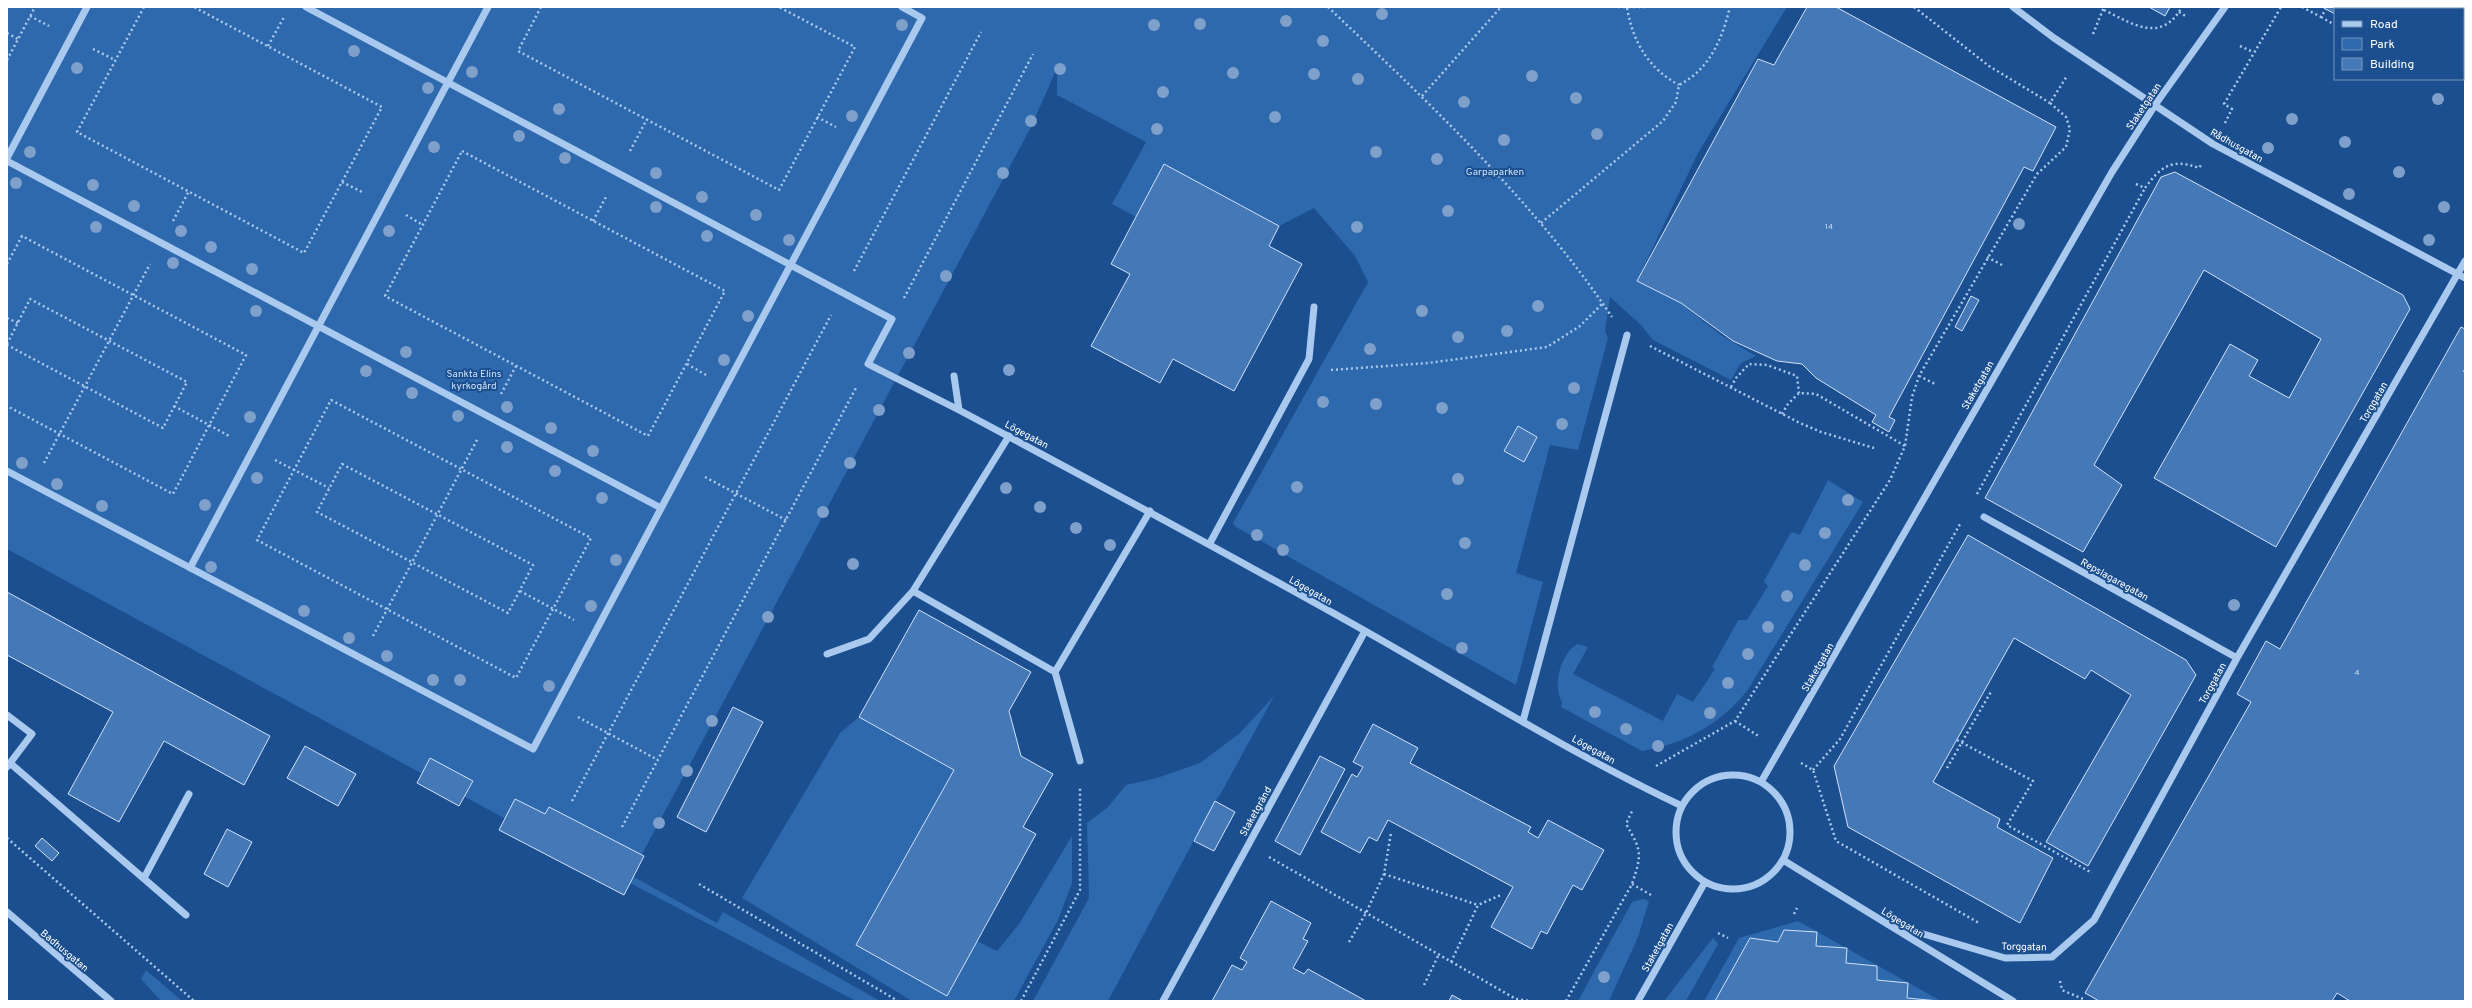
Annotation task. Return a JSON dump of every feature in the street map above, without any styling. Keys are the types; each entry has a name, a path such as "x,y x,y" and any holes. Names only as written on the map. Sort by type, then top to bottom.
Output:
{"street":[{"path":"88,7 7,159 661,508"},
{"path":"306,7 892,319 868,364"},
{"path":"190,568 488,7"},
{"path":"7,471 533,749 922,18 902,7"},
{"name":"Rådhusgatan","path":"2013,7 2054,38 2213,144 2465,278"},
{"name":"Staketgatan","path":"1761,782 2098,196 2155,106 2225,7"},
{"name":"Torggatan","path":"1886,923 2004,958 2052,957 2094,920 2237,658 2465,262"},
{"path":"1210,543 1309,359 1314,308"},
{"path":"1523,721 1628,334"},
{"name":"Lögegatan","path":"868,364 1009,436 1210,543 1523,721 1644,788 1682,806"},
{"path":"954,376 959,410"},
{"path":"827,654 869,639 913,590 1009,436"},
{"path":"1055,672 1150,511"},
{"name":"Repslagaregatan","path":"1984,517 2237,658"},
{"path":"913,590 1055,672 1080,761"},
{"name":"Staketgränd","path":"1163,1001 1365,631"},
{"path":"7,715 32,734 9,765 186,915"},
{"path":"1732,775 1747,777 1761,782 1773,791 1782,803 1788,817 1790,831 1783,860 1772,874 1757,884 1740,889 1722,888 1705,882 1692,871 1682,856 1677,840 1677,823 1682,806 1691,794 1703,784 1717,777 1732,775"},
{"path":"144,878 189,794"},
{"name":"Lögegatan","path":"1783,860 2013,1001"},
{"name":"Staketgatan","path":"1638,1001 1705,882"},
{"name":"Badhusgatan","path":"7,912 111,1001"}],"path":[{"path":"7,60 35,7"},
{"path":"144,7 77,132 304,253 382,107 194,7"},
{"path":"541,7 518,51 779,190 854,47 779,7"},
{"path":"1328,7 1422,96 1541,224 1603,304 1621,331 1782,414 1821,432 1874,448"},
{"path":"1422,96 1501,7"},
{"path":"1618,7 1648,7"},
{"path":"1679,84 1692,78 1715,52 1730,7"},
{"path":"1655,766 1735,721 1890,480 1905,446 1912,397 1919,376 1987,257 2037,174 2066,146 2070,129 2066,117 2050,103 1988,66 1914,7"},
{"path":"2099,25 2104,8 2137,26 2158,29 2171,22 2182,7"},
{"path":"2224,125 2232,109 2224,104 2253,52 2281,7"},
{"path":"2302,7 2334,24"},
{"path":"1627,8 1633,36 1639,47 1650,63 1665,77 1679,84"},
{"path":"2321,17 2326,9"},
{"path":"268,46 286,14"},
{"path":"572,802 981,32"},
{"path":"7,33 18,39"},
{"path":"2240,46 2253,52"},
{"path":"892,319 1033,54"},
{"path":"1541,224 1663,121 1676,102 1679,84"},
{"path":"2050,103 2062,84"},
{"path":"462,151 725,291 648,436 516,366 385,296 462,151"},
{"path":"1975,498 2145,188 2153,177 2166,165 2185,163 2199,168"},
{"path":"2136,184 2145,188"},
{"path":"33,485 189,191"},
{"path":"7,264 22,236 246,355 173,494 7,406"},
{"path":"1987,257 2002,265"},
{"path":"30,299 187,382 162,428 7,345 18,323 30,299"},
{"path":"1309,359 1320,370 1362,368 1428,363 1547,346 1580,326 1603,304"},
{"path":"7,318 18,323"},
{"path":"622,828 868,364"},
{"path":"1731,387 1736,378 1749,364 1767,365 1797,376 1799,393"},
{"path":"361,658 516,366"},
{"path":"1919,376 1935,384"},
{"path":"1782,414 1788,404 1799,393 1816,394 1905,446"},
{"path":"331,400 591,538 553,609 516,678 257,540 331,400"},
{"path":"342,464 437,514 533,565 508,613 316,512 342,464"},
{"path":"684,465 786,520"},
{"path":"1813,770 1840,739 1963,518"},
{"path":"520,591 596,631"},
{"path":"1947,768 1992,690"},
{"path":"556,706 658,760"},
{"path":"1735,721 1742,726"},
{"path":"1957,740 2033,781 2008,825 2092,874"},
{"path":"1021,1001 1080,890 1080,761"},
{"path":"1803,764 1813,770 1836,841 1986,925"},
{"path":"1566,1001 1632,884 1639,865 1640,847 1626,824"},
{"path":"1349,942 1366,913 1384,874 1391,833"},
{"path":"7,838 194,1001"},
{"path":"1248,845 1516,999 1529,1001"},
{"path":"1384,874 1478,905"},
{"path":"699,884 898,1001"},
{"path":"1632,884 1651,895"},
{"path":"1451,962 1478,905 1500,895"},
{"path":"1794,914 1797,908"},
{"path":"1718,933 1728,938"},
{"path":"1424,985 1439,954"},
{"path":"2052,957 2062,990 2082,999"}],"green space":[{"name":"Sankta Elins kyrkogård","path":"7,7 1787,7 1698,153 1637,281 1681,303 1721,335 1756,356 1741,363 1731,380 1653,340 1641,325 1610,297 1605,331 1608,338 1578,450 1550,445 1516,573 1543,582 1516,685 1236,527 1233,523 1368,282 1355,256 1314,208 1279,226 1164,164 1136,217 1112,204 1146,142 1057,95 1057,68 1031,127 626,884 7,549"},
{"path":"1828,480 1863,502 1747,691 1725,713 1713,723 1687,738 1658,748 1642,751 1561,707 1562,702 1558,687 1560,670 1566,655 1577,644 1588,647 1573,674 1663,721 1677,694 1693,702 1715,669 1712,667 1738,620 1747,620 1768,586 1764,582 1765,579 1790,534 1793,532 1800,535"},
{"path":"1274,696 1220,795 1215,801 1108,1001 1033,1001 1089,898 1087,823 1107,808 1126,785 1157,778 1200,763 1240,733"},
{"path":"859,717 954,770 856,945 947,995 977,941 997,951 1019,924 1072,836 1072,883 1058,920 1014,1001 912,1001 742,898 840,733"},
{"path":"634,877 717,923 723,912 880,1001 856,1001 630,883"},
{"path":"1643,899 1649,901 1638,937 1609,1001 1578,1001 1632,902"},
{"path":"1798,921 1941,1001 1907,998 1908,983 1877,980 1877,966 1846,963 1846,948 1816,946 1784,930 1778,942 1758,941 1725,1001 1704,1001 1739,938"},
{"path":"1713,938 1718,944 1686,1001 1664,1001"},
{"path":"146,970 182,1001 161,1001 141,979"}],"building":[{"path":"1807,7 1836,7 2056,127 2033,171 2024,167 1889,417 1895,420 1889,432 1872,422 1876,415 1816,378 1802,364 1777,361 1733,341 1681,303 1637,281 1758,59 1774,65"},
{"path":"2149,7 2170,7 2165,16"},
{"path":"2322,7 2353,7 2334,8 2334,13"},
{"path":"1164,164 1279,226 1269,246 1302,264 1234,391 1173,359 1160,383 1091,346 1130,274 1111,264"},
{"path":"2175,172 2403,295 2410,309 2276,547 2154,478 2230,344 2258,360 2249,376 2289,398 2321,339 2204,270 2094,465 2122,485 2083,552 1985,498 2161,177"},
{"path":"1971,296 1979,300 1962,331 1955,327"},
{"path":"2461,327 2465,329 2465,1001 2350,1001 2337,993 2332,1001 2099,1001 2085,993 2251,702 2237,694 2266,641 2280,649"},
{"path":"1518,426 1537,437 1524,462 1504,451"},
{"path":"1968,535 2186,660 2196,675 2088,866 2046,842 2131,695 2091,670 2085,679 2014,638 1933,782 2000,819 1997,827 2053,858 2020,923 1848,827 1834,766"},
{"path":"7,592 270,736 244,785 164,741 119,822 68,794 113,712 7,655"},
{"path":"919,610 1031,672 1009,711 1021,756 1053,774 1023,827 1036,834 947,996 856,945 954,770 859,717"},
{"path":"733,707 763,722 706,832 677,817"},
{"path":"1373,724 1418,748 1410,763 1531,827 1528,832 1538,838 1548,820 1604,850 1582,890 1573,885 1547,934 1541,931 1532,949 1491,927 1513,887 1388,820 1377,841 1369,837 1360,853 1321,832 1352,774 1357,777 1363,767 1353,762"},
{"path":"305,746 356,774 338,806 287,778"},
{"path":"1320,756 1345,769 1300,855 1275,841"},
{"path":"430,758 473,781 459,806 417,783"},
{"path":"515,799 545,814 549,807 644,856 624,895 499,830"},
{"path":"1215,801 1235,812 1214,851 1194,841"},
{"path":"227,829 252,842 228,887 204,874"},
{"path":"42,838 59,853 52,861 35,846"},
{"path":"1271,901 1311,923 1303,939 1308,941 1293,968 1304,974 1308,969 1366,1001 1212,1001 1232,965 1242,970 1247,962 1240,958"},
{"path":"1784,930 1817,932 1816,946 1847,948 1846,963 1877,966 1877,980 1908,983 1907,998 1939,1001 1715,1001 1750,938 1778,942"},
{"path":"1452,995 1463,1001 1449,1001"}],"park label":[{"name":"Garpaparken","path":"1495,171"}]}
